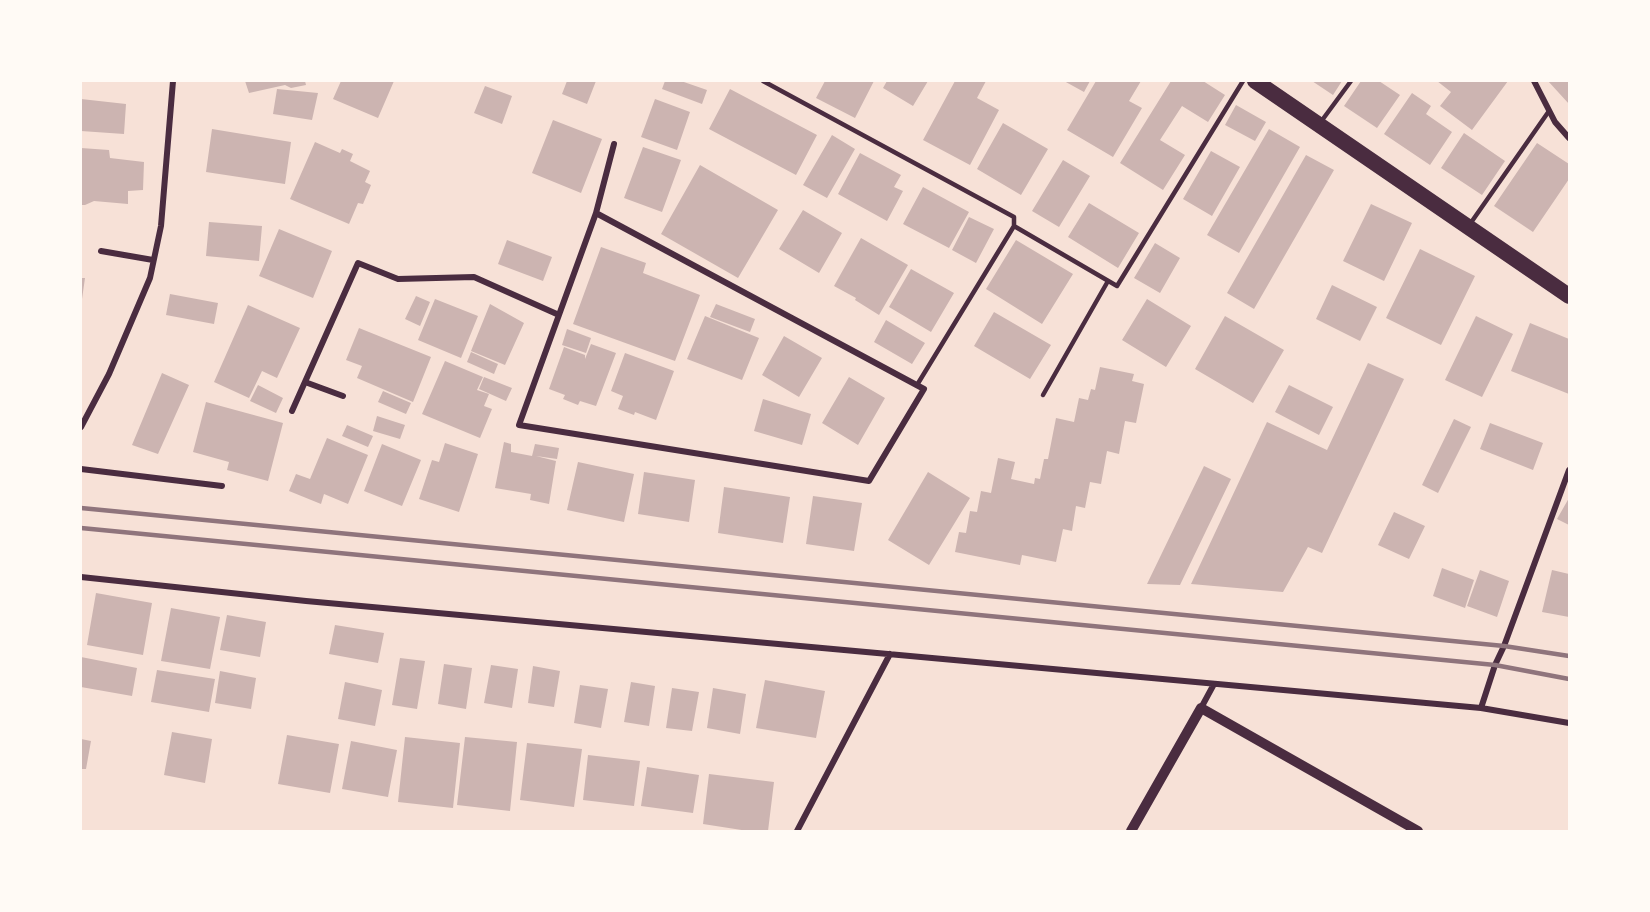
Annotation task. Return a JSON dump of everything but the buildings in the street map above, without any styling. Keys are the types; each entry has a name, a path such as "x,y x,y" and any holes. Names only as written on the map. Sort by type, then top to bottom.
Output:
{"highway":[{"path":"1254,81 1569,296"}],"street":[{"path":"81,428 109,374 150,278 161,226 173,81"},
{"path":"1534,81 1555,122 1569,138"},
{"path":"596,213 924,389 869,481 519,425 596,213 614,144"},
{"path":"102,251 153,260"},
{"path":"292,411 358,263 398,279 474,277 559,315"},
{"path":"305,382 343,396"},
{"path":"81,469 222,486"},
{"path":"1481,708 1569,470"},
{"path":"81,577 306,601 1481,708 1569,723"},
{"path":"797,831 890,654"},
{"path":"1131,831 1214,684"},
{"path":"1202,708 1418,831"}],"lane":[{"path":"764,81 1014,217 1014,226 917,385"},
{"path":"1014,226 1117,286 1243,81"},
{"path":"1319,125 1351,81"},
{"path":"1467,227 1549,111"},
{"path":"1043,395 1108,280"}],"railway":[{"path":"81,508 1504,646 1569,656"},
{"path":"81,528 1495,665 1569,679"}]}
